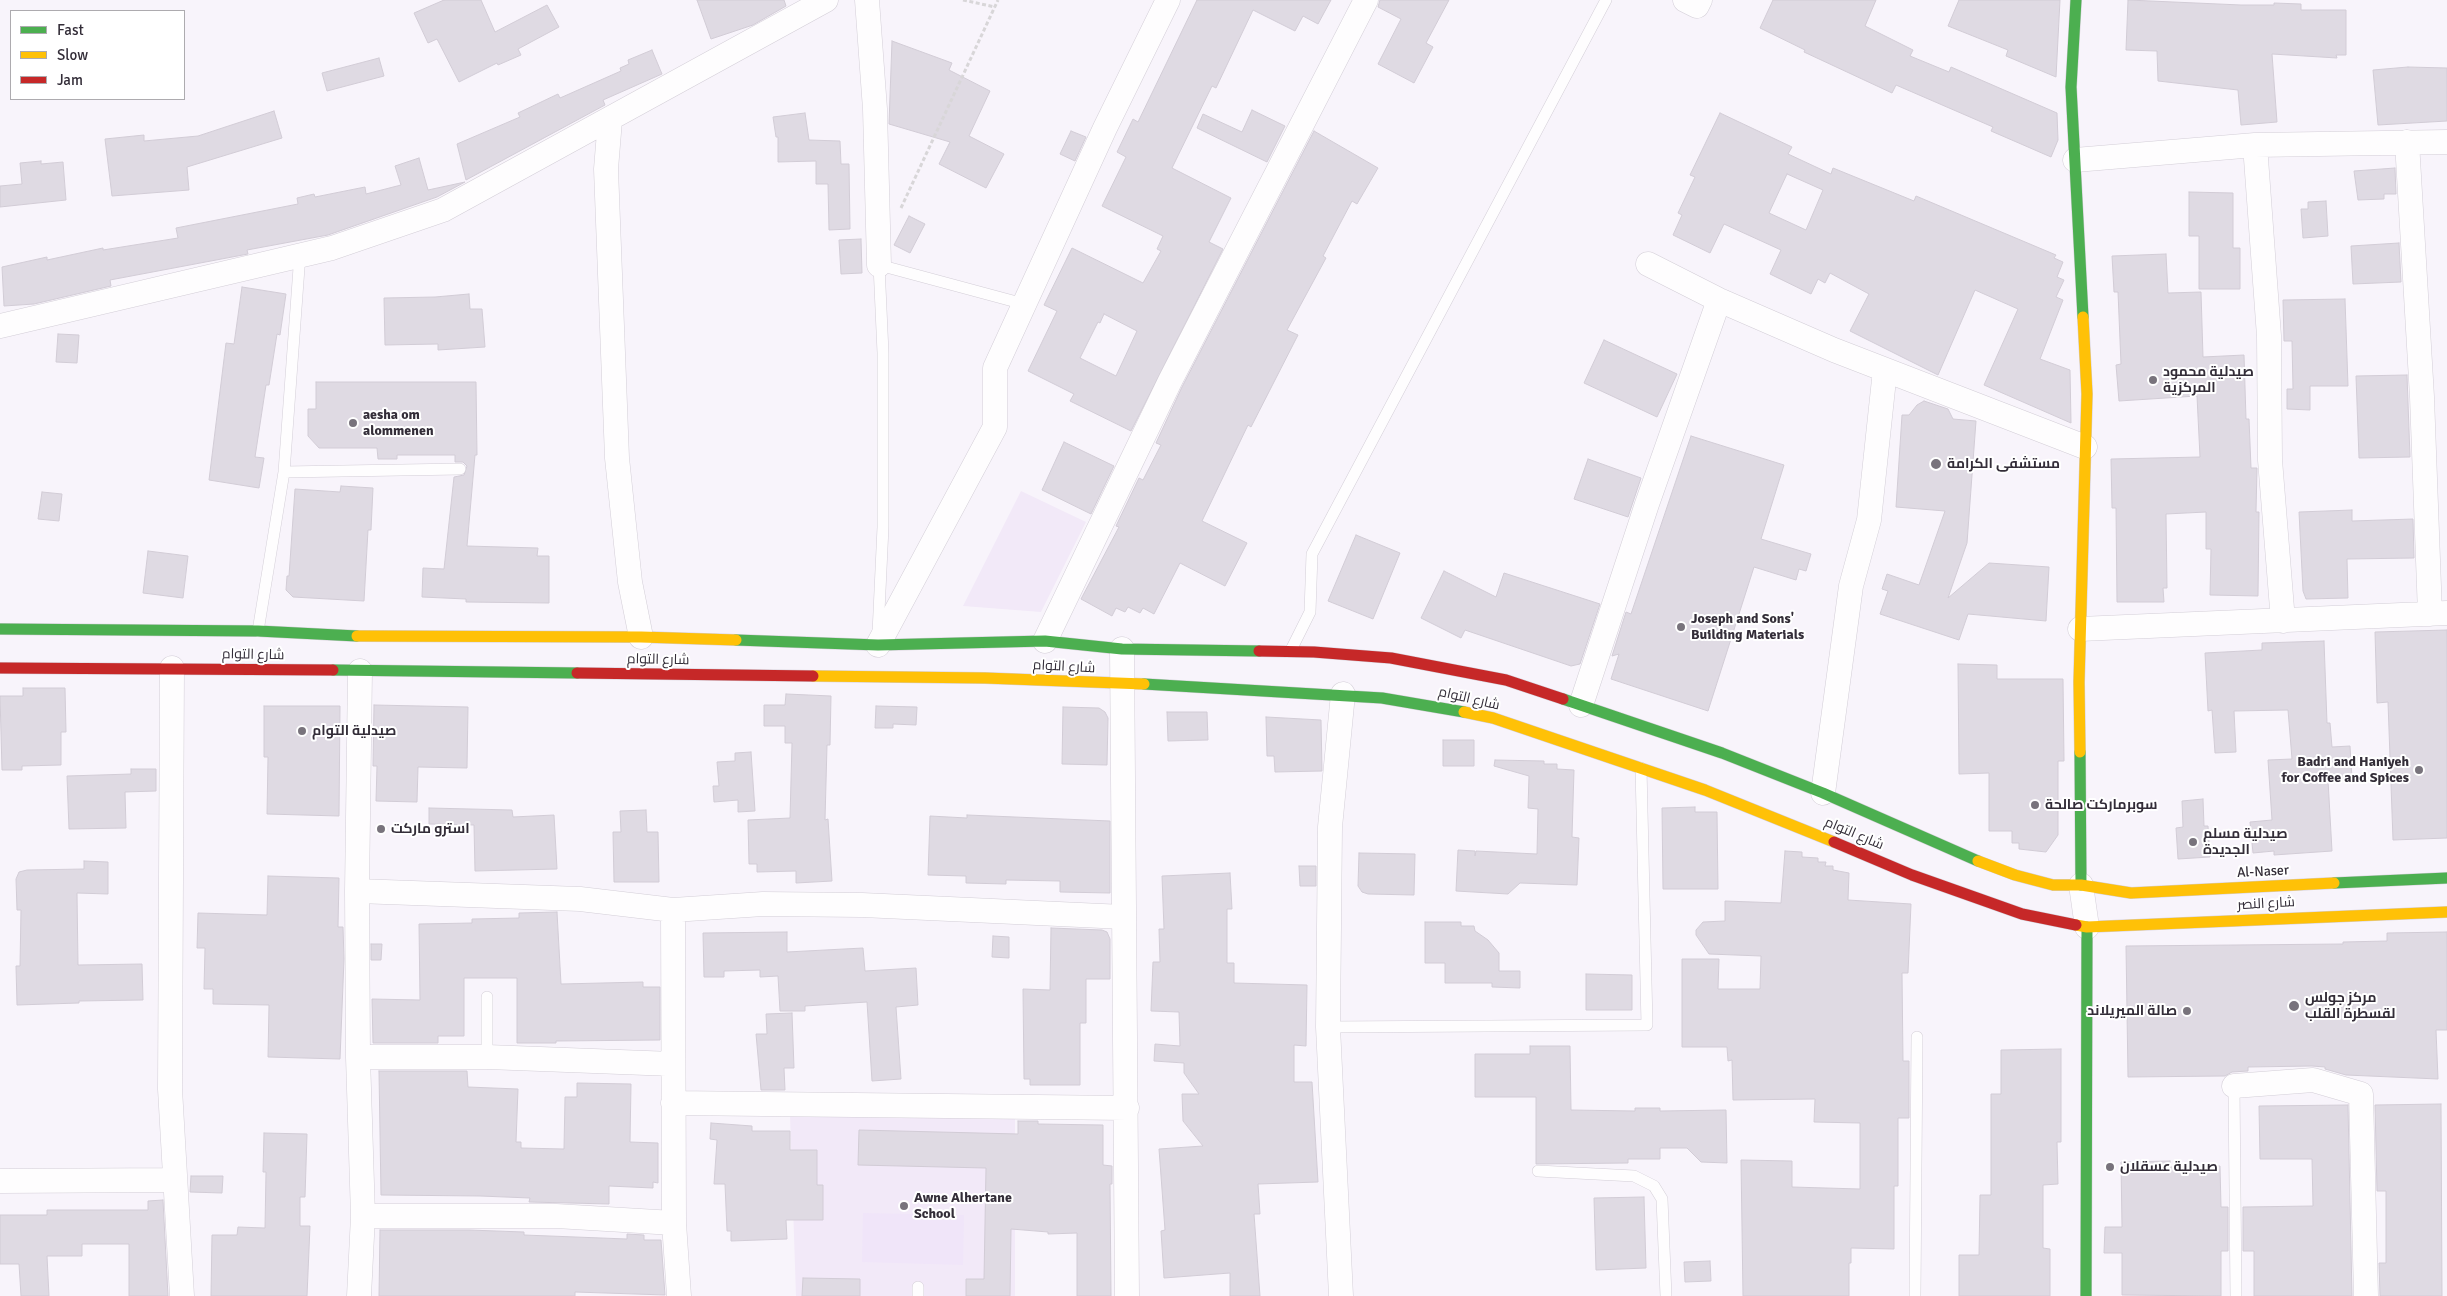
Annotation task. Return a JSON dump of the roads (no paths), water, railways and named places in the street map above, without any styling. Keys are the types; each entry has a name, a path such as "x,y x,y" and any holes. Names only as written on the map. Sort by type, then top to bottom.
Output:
{"main road":[{"path":"2076,0 2072,87 2087,394 2079,682 2081,885"},
{"name":"شارع التوام","path":"0,629 258,631 334,636 641,637 878,645 1045,641 1122,649 1291,652 1391,658 1506,680 1722,753 1823,793 1924,839 2015,875 2053,885 2081,885"},
{"name":"شارع التوام","path":"0,668 172,668 984,678 1343,694 1433,705 1492,718 1641,768 1771,815 1912,875 2022,914 2087,927"},
{"name":"Al-Naser","path":"2081,885 2131,893 2447,878"},
{"name":"شارع النصر","path":"2087,927 2447,912"},
{"path":"2086,1296 2087,927"}],"street":[{"path":"0,326 332,248 443,210 826,0"},
{"path":"867,0 875,109 879,266"},
{"path":"878,645 995,427 995,368 1105,128 1168,0"},
{"path":"1045,641 1170,381 1366,0"},
{"path":"1685,0 1697,6 1700,0"},
{"path":"610,120 606,169 618,458 630,582 641,637"},
{"path":"2080,629 2438,613 2422,396 2407,142"},
{"path":"2075,160 2255,145 2447,142"},
{"path":"2255,145 2269,336 2270,460 2283,621"},
{"path":"1648,264 1719,300 1834,350 2086,447"},
{"path":"1581,705 1647,504 1719,300"},
{"path":"1823,793 1851,586 1869,520 1885,370"},
{"path":"1122,649 1127,1296"},
{"path":"172,668 170,1089 182,1296"},
{"path":"359,1296 363,1216 358,1057 357,891 360,671"},
{"path":"1341,1296 1328,1026 1330,827 1343,694"},
{"path":"2081,885 2087,927"},
{"path":"357,891 580,899 673,910 763,904 862,905 1124,917"},
{"path":"673,910 674,1223 679,1296"},
{"path":"358,1057 487,1057 673,1064"},
{"path":"2234,1086 2313,1080 2361,1094 2366,1296"},
{"path":"673,1103 1127,1108"},
{"path":"0,1181 175,1180"},
{"path":"363,1216 556,1216 674,1223"}],"lane":[{"path":"1291,652 1310,612 1312,554 1606,0"},
{"path":"258,631 284,472 300,254"},
{"path":"878,645 883,526 883,353 879,266 1024,304"},
{"path":"284,472 460,470"},
{"path":"1328,1026 1647,1024 1641,768"},
{"path":"487,997 487,1057"},
{"path":"1915,1296 1917,1037"},
{"path":"2234,1086 2236,1296"},
{"path":"1538,1171 1634,1176 1654,1186 1662,1199 1666,1296"}],"place":[{"name":"صيدلية محمود المركزية","path":"2153,380"},
{"name":"aesha om alommenen","path":"353,423"},
{"name":"مستشفى الكرامة","path":"1936,464"},
{"name":"Joseph and Sons' Building Materials","path":"1681,627"},
{"name":"صيدلية التوام","path":"302,731"},
{"name":"Badri and Haniyeh for Coffee and Spices","path":"2419,770"},
{"name":"سوبرماركت صالحة","path":"2035,805"},
{"name":"استرو ماركت","path":"381,829"},
{"name":"صيدلية مسلم الجديدة","path":"2193,842"},
{"name":"مركز جولس لقسطرة القلب","path":"2294,1006"},
{"name":"صالة الميريلاند","path":"2187,1011"},
{"name":"صيدلية عسقلان","path":"2110,1167"},
{"name":"Awne Alhertane School","path":"904,1206"}]}
